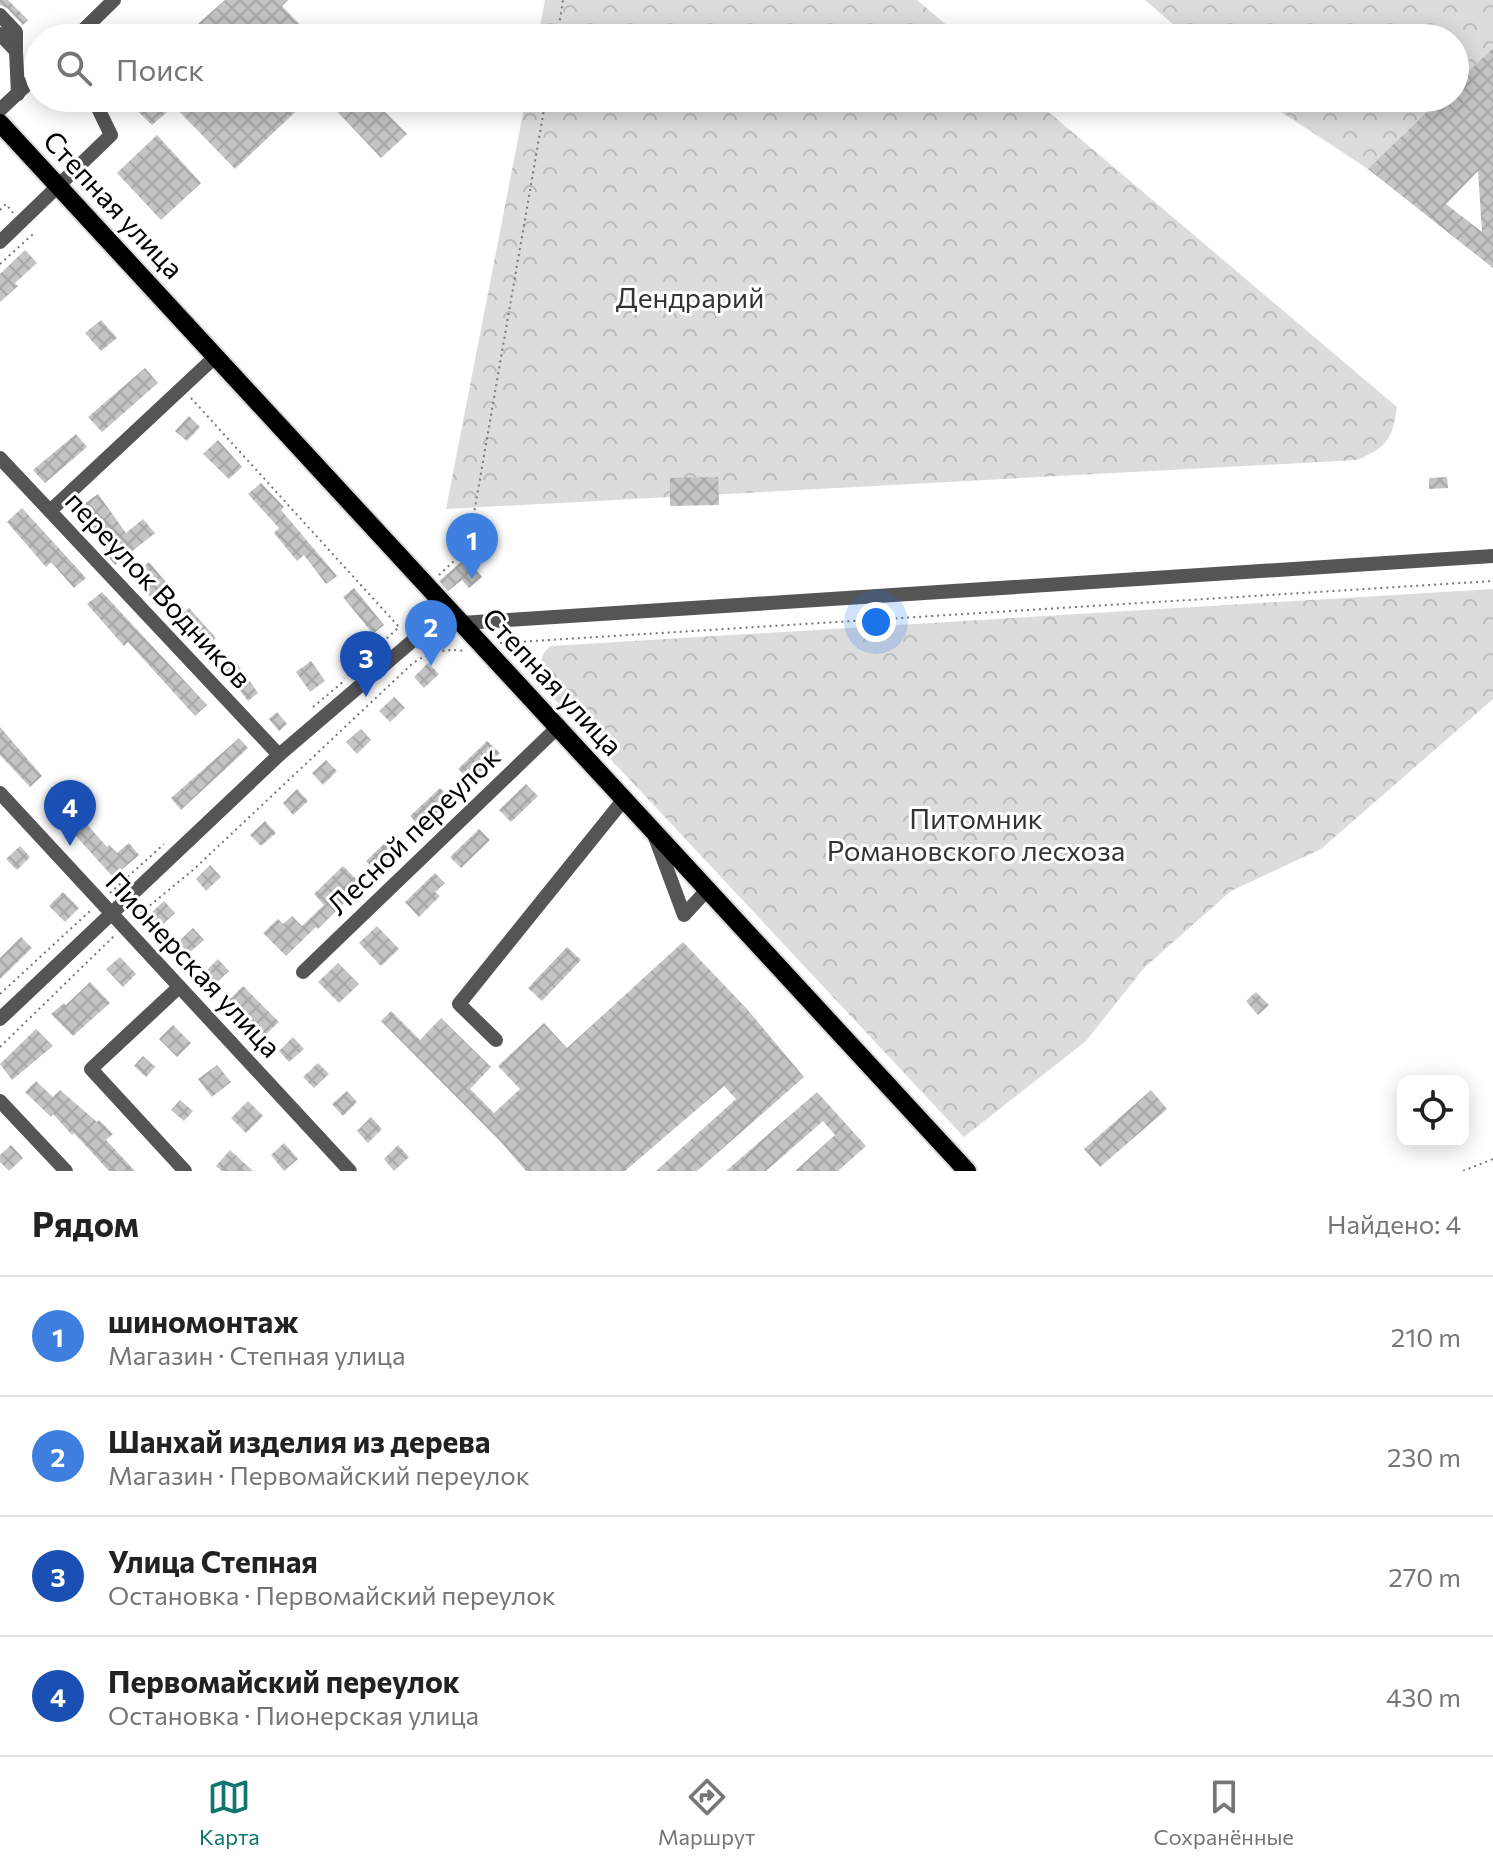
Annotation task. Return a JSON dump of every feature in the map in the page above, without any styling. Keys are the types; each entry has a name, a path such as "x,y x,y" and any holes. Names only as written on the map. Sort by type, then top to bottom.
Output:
{"main road":[{"name":"Степная улица","path":"0,123 967,1171"}],"street":[{"path":"89,24 114,0"},
{"path":"0,15 16,32 18,94"},
{"path":"0,34 16,51"},
{"path":"0,110 24,88"},
{"path":"0,242 111,135 100,112"},
{"path":"50,511 216,356"},
{"name":"переулок Водников","path":"0,458 279,755"},
{"path":"0,1019 279,755 431,625 1493,556"},
{"name":"Лесной переулок","path":"303,972 559,726"},
{"name":"Пионерская улица","path":"0,793 111,913 121,929 350,1171"},
{"path":"496,1040 459,1004 625,798"},
{"path":"653,829 684,915 707,890"},
{"path":"179,987 91,1069 185,1171"},
{"path":"0,1101 66,1171"}],"path":[{"path":"559,24 563,0"},
{"path":"426,587 468,548 544,112"},
{"path":"182,388 399,627 342,680"},
{"path":"0,1047 121,929 193,870 413,663 426,655 448,649 473,652 505,642 1493,581"},
{"path":"1463,1171 1493,1159"}],"green space":[{"path":"545,0 917,0 945,24 541,24"},
{"path":"1145,0 1493,0 1493,48 1469,71 1469,24 1173,24"},
{"name":"Дендрарий","path":"523,112 1049,112 1397,407 1386,441 1357,460 446,509"},
{"path":"1281,112 1427,112 1368,169"},
{"name":"Питомник Романовского лесхоза","path":"1493,589 1493,699 1321,849 1231,891 1144,968 1086,1041 964,1137 546,690 540,673 543,655 551,646"}],"building":[{"path":"0,0 8,0 28,20 23,25 0,5"},
{"path":"225,0 288,0 282,6 299,24 198,24"},
{"path":"1493,48 1493,268 1368,169 1427,112 1469,112 1469,71","holes":["1478,171 1482,232 1446,204"]},
{"path":"139,112 167,112 152,125"},
{"path":"180,112 295,112 235,169"},
{"path":"338,112 385,112 407,134 381,158"},
{"path":"157,135 201,183 161,220 117,173"},
{"path":"25,250 37,263 0,302 0,274"},
{"path":"101,320 117,338 101,351 85,333"},
{"path":"145,368 158,383 102,432 88,417"},
{"path":"189,416 200,427 187,441 175,431"},
{"path":"76,434 87,447 45,483 33,470"},
{"path":"218,440 242,467 229,479 203,454"},
{"path":"718,477 719,505 670,506 670,478"},
{"path":"1447,477 1448,488 1429,489 1429,478"},
{"path":"261,483 284,507 281,510 337,576 326,584 304,555 297,561 274,533 279,528 248,494"},
{"path":"98,494 126,533 143,519 155,533 115,565 104,551 108,548 88,522 84,524 74,511"},
{"path":"22,508 86,578 74,588 51,562 46,567 7,522"},
{"path":"466,558 482,577 469,588 462,580 448,591 439,581"},
{"path":"149,562 175,593 159,606 131,577"},
{"path":"354,588 384,625 373,634 343,597"},
{"path":"102,592 207,705 195,716 128,642 124,646 87,604"},
{"path":"189,608 216,638 204,648 178,617"},
{"path":"311,661 325,681 310,692 296,672"},
{"path":"236,662 258,693 248,701 225,671"},
{"path":"428,663 439,674 424,688 414,677"},
{"path":"394,697 405,708 390,722 379,711"},
{"path":"277,712 287,724 279,731 269,719"},
{"path":"0,727 42,776 30,787 0,755"},
{"path":"361,729 371,740 357,754 346,742"},
{"path":"239,738 248,748 181,810 171,798"},
{"path":"487,741 500,753 471,781 458,769"},
{"path":"326,760 337,771 323,785 312,773"},
{"path":"526,784 538,796 511,822 499,810"},
{"path":"440,788 451,799 421,828 410,816"},
{"path":"297,789 308,801 293,815 283,803"},
{"path":"59,793 107,847 109,845 117,853 129,843 139,855 113,877 47,804"},
{"path":"265,821 276,833 261,846 250,835"},
{"path":"479,829 490,840 461,868 450,857"},
{"path":"393,835 402,845 376,871 366,861"},
{"path":"20,846 30,857 17,870 6,859"},
{"path":"210,865 221,877 206,891 196,879"},
{"path":"343,866 362,885 286,956 263,933 278,919 283,924 292,916 302,926 324,905 314,894"},
{"path":"435,873 445,883 435,892 440,896 419,917 405,902"},
{"path":"63,892 79,908 65,922 49,906"},
{"path":"164,901 175,913 160,927 149,915"},
{"path":"377,926 399,949 381,966 359,943"},
{"path":"193,928 204,940 189,953 178,942"},
{"path":"21,937 32,948 0,979 0,958"},
{"path":"683,942 747,1009 804,1077 697,1171 656,1171 736,1099 724,1086 625,1171 526,1171 381,1021 391,1011 420,1040 441,1018 491,1067 470,1089 494,1113 520,1089 498,1066 544,1023 567,1048"},
{"path":"567,947 581,960 542,1001 528,988"},
{"path":"120,957 136,974 123,987 106,969"},
{"path":"218,959 229,971 215,984 204,973"},
{"path":"338,963 359,984 339,1003 318,982"},
{"path":"90,982 110,1003 73,1036 51,1014 64,1003 66,1005"},
{"path":"243,986 279,1022 264,1036 229,1000"},
{"path":"1256,992 1269,1005 1258,1015 1246,1001"},
{"path":"173,1025 191,1043 177,1057 159,1039"},
{"path":"36,1029 53,1046 12,1080 0,1064"},
{"path":"293,1037 304,1049 289,1062 279,1051"},
{"path":"143,1056 155,1067 146,1077 134,1066"},
{"path":"318,1063 329,1074 314,1088 303,1077"},
{"path":"217,1065 231,1082 212,1097 198,1079"},
{"path":"36,1081 53,1097 60,1090 97,1122 99,1120 113,1134 106,1140 135,1171 109,1171 74,1133 72,1135 53,1114 51,1117 25,1092"},
{"path":"1151,1090 1167,1109 1100,1167 1084,1149"},
{"path":"347,1091 357,1102 343,1116 332,1104"},
{"path":"817,1092 866,1146 838,1171 795,1171 835,1135 823,1121 766,1171 726,1171"},
{"path":"180,1100 193,1111 184,1121 171,1110"},
{"path":"248,1101 263,1116 246,1133 231,1118"},
{"path":"371,1117 382,1129 368,1143 357,1131"},
{"path":"284,1143 298,1159 284,1171 271,1155"},
{"path":"11,1145 23,1158 9,1171 0,1162 0,1155"},
{"path":"398,1145 409,1157 394,1171 384,1159"},
{"path":"230,1150 253,1171 222,1171 216,1166"}],"place":[{"name":"шиномонтаж","path":"472,579"},
{"name":"Шанхай изделия из дерева","path":"431,666"},
{"name":"Улица Степная","path":"366,697"},
{"name":"Первомайский переулок","path":"70,846"}]}
